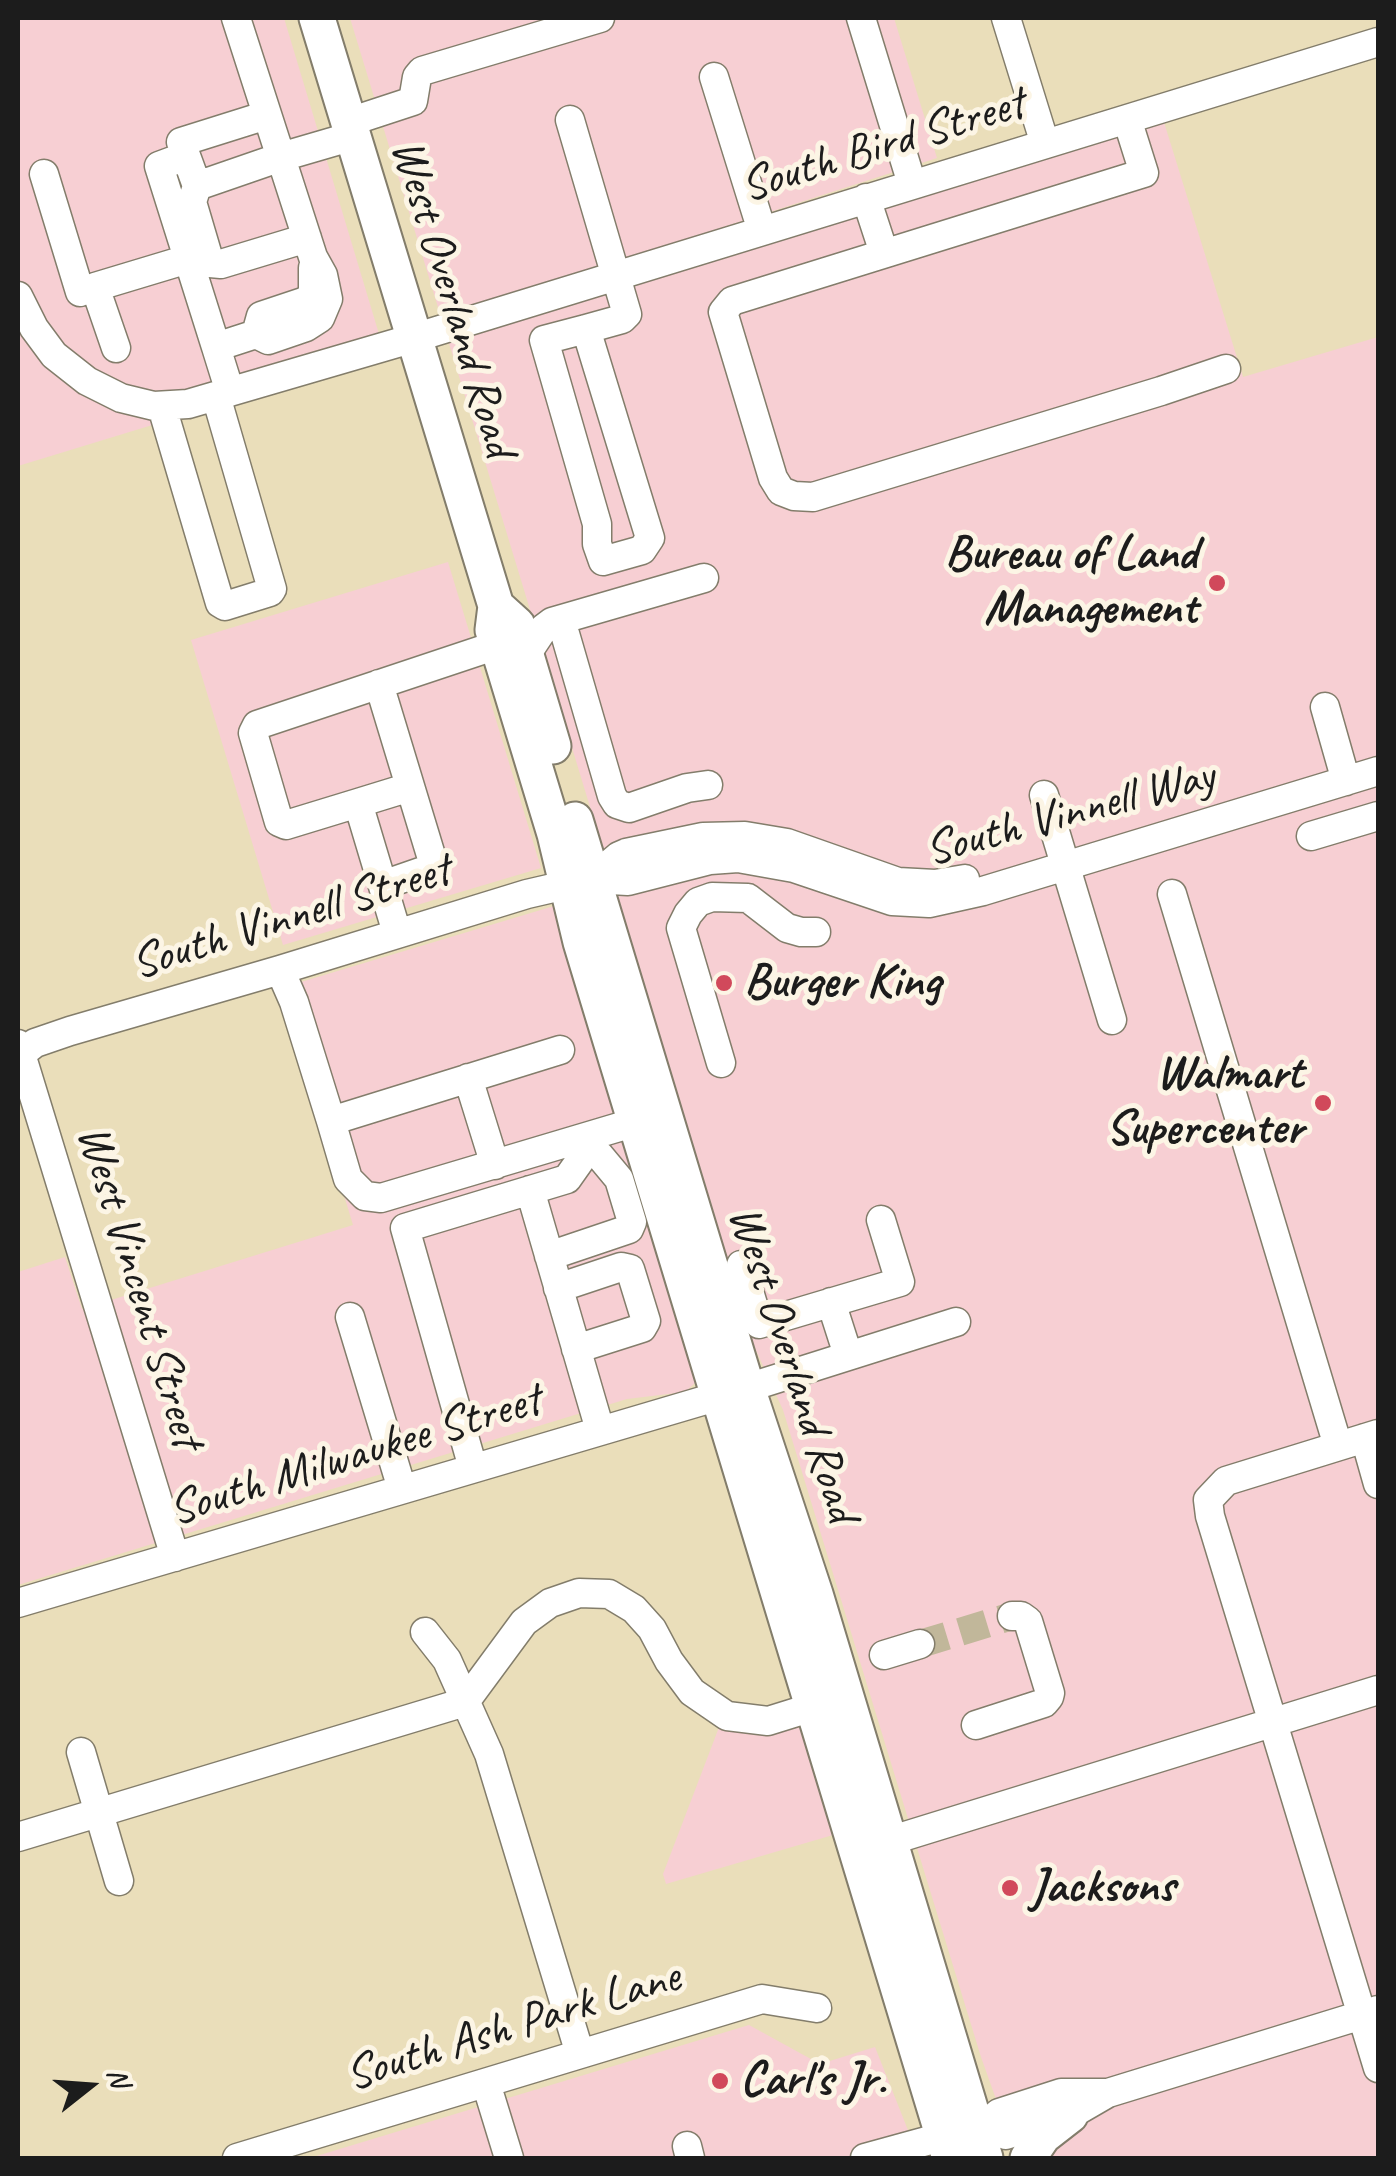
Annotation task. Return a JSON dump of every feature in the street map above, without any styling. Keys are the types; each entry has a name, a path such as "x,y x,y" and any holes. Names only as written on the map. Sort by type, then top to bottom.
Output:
{"main road":[{"name":"West Overland Road","path":"317,18 496,606 517,626 512,650 733,1392 755,1519 813,1707 966,2142"},
{"name":"West Overland Road","path":"580,882 582,942 672,1242 698,1276 733,1392 815,1594 889,1841 966,2142"},
{"path":"755,1519 787,1577 809,1644 830,1646"},
{"path":"813,1707 830,1716 835,1725 864,1825 889,1841"},
{"path":"1028,2158 1043,2136 1070,2116"}],"street":[{"path":"216,347 256,334 261,316 306,301 313,294 310,247 236,18"},
{"path":"197,186 281,157 413,101 417,77 422,72 600,18"},
{"path":"860,18 912,184"},
{"path":"1006,18 1045,144"},
{"path":"1375,18 1378,30"},
{"name":"South Bird Street","path":"162,407 188,404 414,338 1378,42"},
{"path":"714,77 762,230"},
{"path":"267,115 182,142 197,186 192,202 210,263 310,247"},
{"path":"1127,118 1144,173 732,300 723,312 774,478 781,491 813,497 1226,368"},
{"path":"570,120 627,314 622,319 586,328 544,340 597,524 597,544 603,562 642,550 650,538 586,328"},
{"path":"18,296 34,328 54,355 86,381 121,398 162,407 220,603 225,606 270,592 223,394 216,347 159,166 186,156"},
{"path":"44,174 80,292 188,258"},
{"path":"866,198 884,254"},
{"path":"96,288 116,348"},
{"path":"410,787 286,825 280,822 253,733 257,725 379,684 512,650 561,620 704,578"},
{"path":"561,620 617,804 629,808 686,788 708,786"},
{"path":"379,684 433,862 432,868 383,885"},
{"path":"1325,708 1344,774"},
{"name":"South Vinnell Way","path":"1344,774 1378,755"},
{"name":"South Vinnell Way","path":"580,882 619,856 703,836 745,836 775,840 898,882 935,884 1064,858 1344,774 1378,771"},
{"path":"1044,794 1112,1020"},
{"path":"358,803 398,933"},
{"path":"1311,836 1378,816"},
{"name":"South Vinnell Street","path":"21,1064 35,1043 70,1031 580,882"},
{"path":"1172,894 1338,1446"},
{"path":"721,1063 681,928 688,914 698,902 712,897 748,898 787,928 816,932"},
{"path":"280,970 294,1002 348,1178 365,1196 381,1198 583,1145 636,1122"},
{"path":"331,1120 560,1050"},
{"name":"West Vincent Street","path":"21,1064 175,1557"},
{"path":"468,1078 495,1165"},
{"path":"473,1468 404,1228 568,1179 579,1162 583,1145"},
{"path":"549,1256 629,1229 632,1222 619,1179 599,1155 583,1145"},
{"path":"530,1190 600,1430"},
{"path":"741,1265 759,1324 900,1282 881,1220"},
{"path":"558,1288 621,1268 630,1270 646,1321 642,1328 576,1349"},
{"path":"831,1302 848,1355"},
{"path":"350,1317 402,1490"},
{"name":"South Milwaukee Street","path":"18,1602 733,1392 956,1322"},
{"path":"1378,1484 1372,1436 1226,1481 1208,1500 1273,1722 1370,2012 1378,2068"},
{"path":"18,1837 465,1702 524,1622 550,1602 578,1593 609,1594 634,1608 692,1692 728,1716 768,1721 813,1707"},
{"path":"976,1725 1044,1703 1050,1693 1028,1621 1012,1616"},
{"path":"424,1632 447,1660 489,1754 580,2054"},
{"path":"884,1655 920,1644"},
{"path":"889,1841 1378,1690"},
{"path":"81,1752 120,1881"},
{"name":"South Ash Park Lane","path":"237,2158 762,1999 818,2008"},
{"path":"865,2158 1006,2135 1070,2116 1108,2094 1370,2012"},
{"path":"486,2083 509,2158"},
{"path":"966,2142 999,2113 1061,2093 1108,2094"}],"shaded area":[{"path":"18,18 284,18 385,354 18,466"},
{"path":"350,18 894,18 937,158 674,243 681,270 1163,119 1243,377 1378,337 1378,2158 1017,2158 981,2057 783,1410 754,1346"},
{"path":"448,562 541,868 283,945 191,640"},
{"path":"554,906 696,1373 695,1383 685,1392 627,1399 18,1585 18,1272 65,1257 82,1309 353,1225 281,988"},
{"path":"721,1722 756,1731 800,1727 833,1835 666,1884 663,1874"},
{"path":"749,2025 820,2064 875,2047 919,2158 310,2158"}],"tunnel":[{"path":"920,1644 1012,1616"}],"place":[{"name":"Bureau of Land Management","path":"1217,583"},
{"name":"Burger King","path":"724,983"},
{"name":"Walmart Supercenter","path":"1323,1103"},
{"name":"Jacksons","path":"1010,1888"},
{"name":"Carl's Jr.","path":"720,2081"}]}
